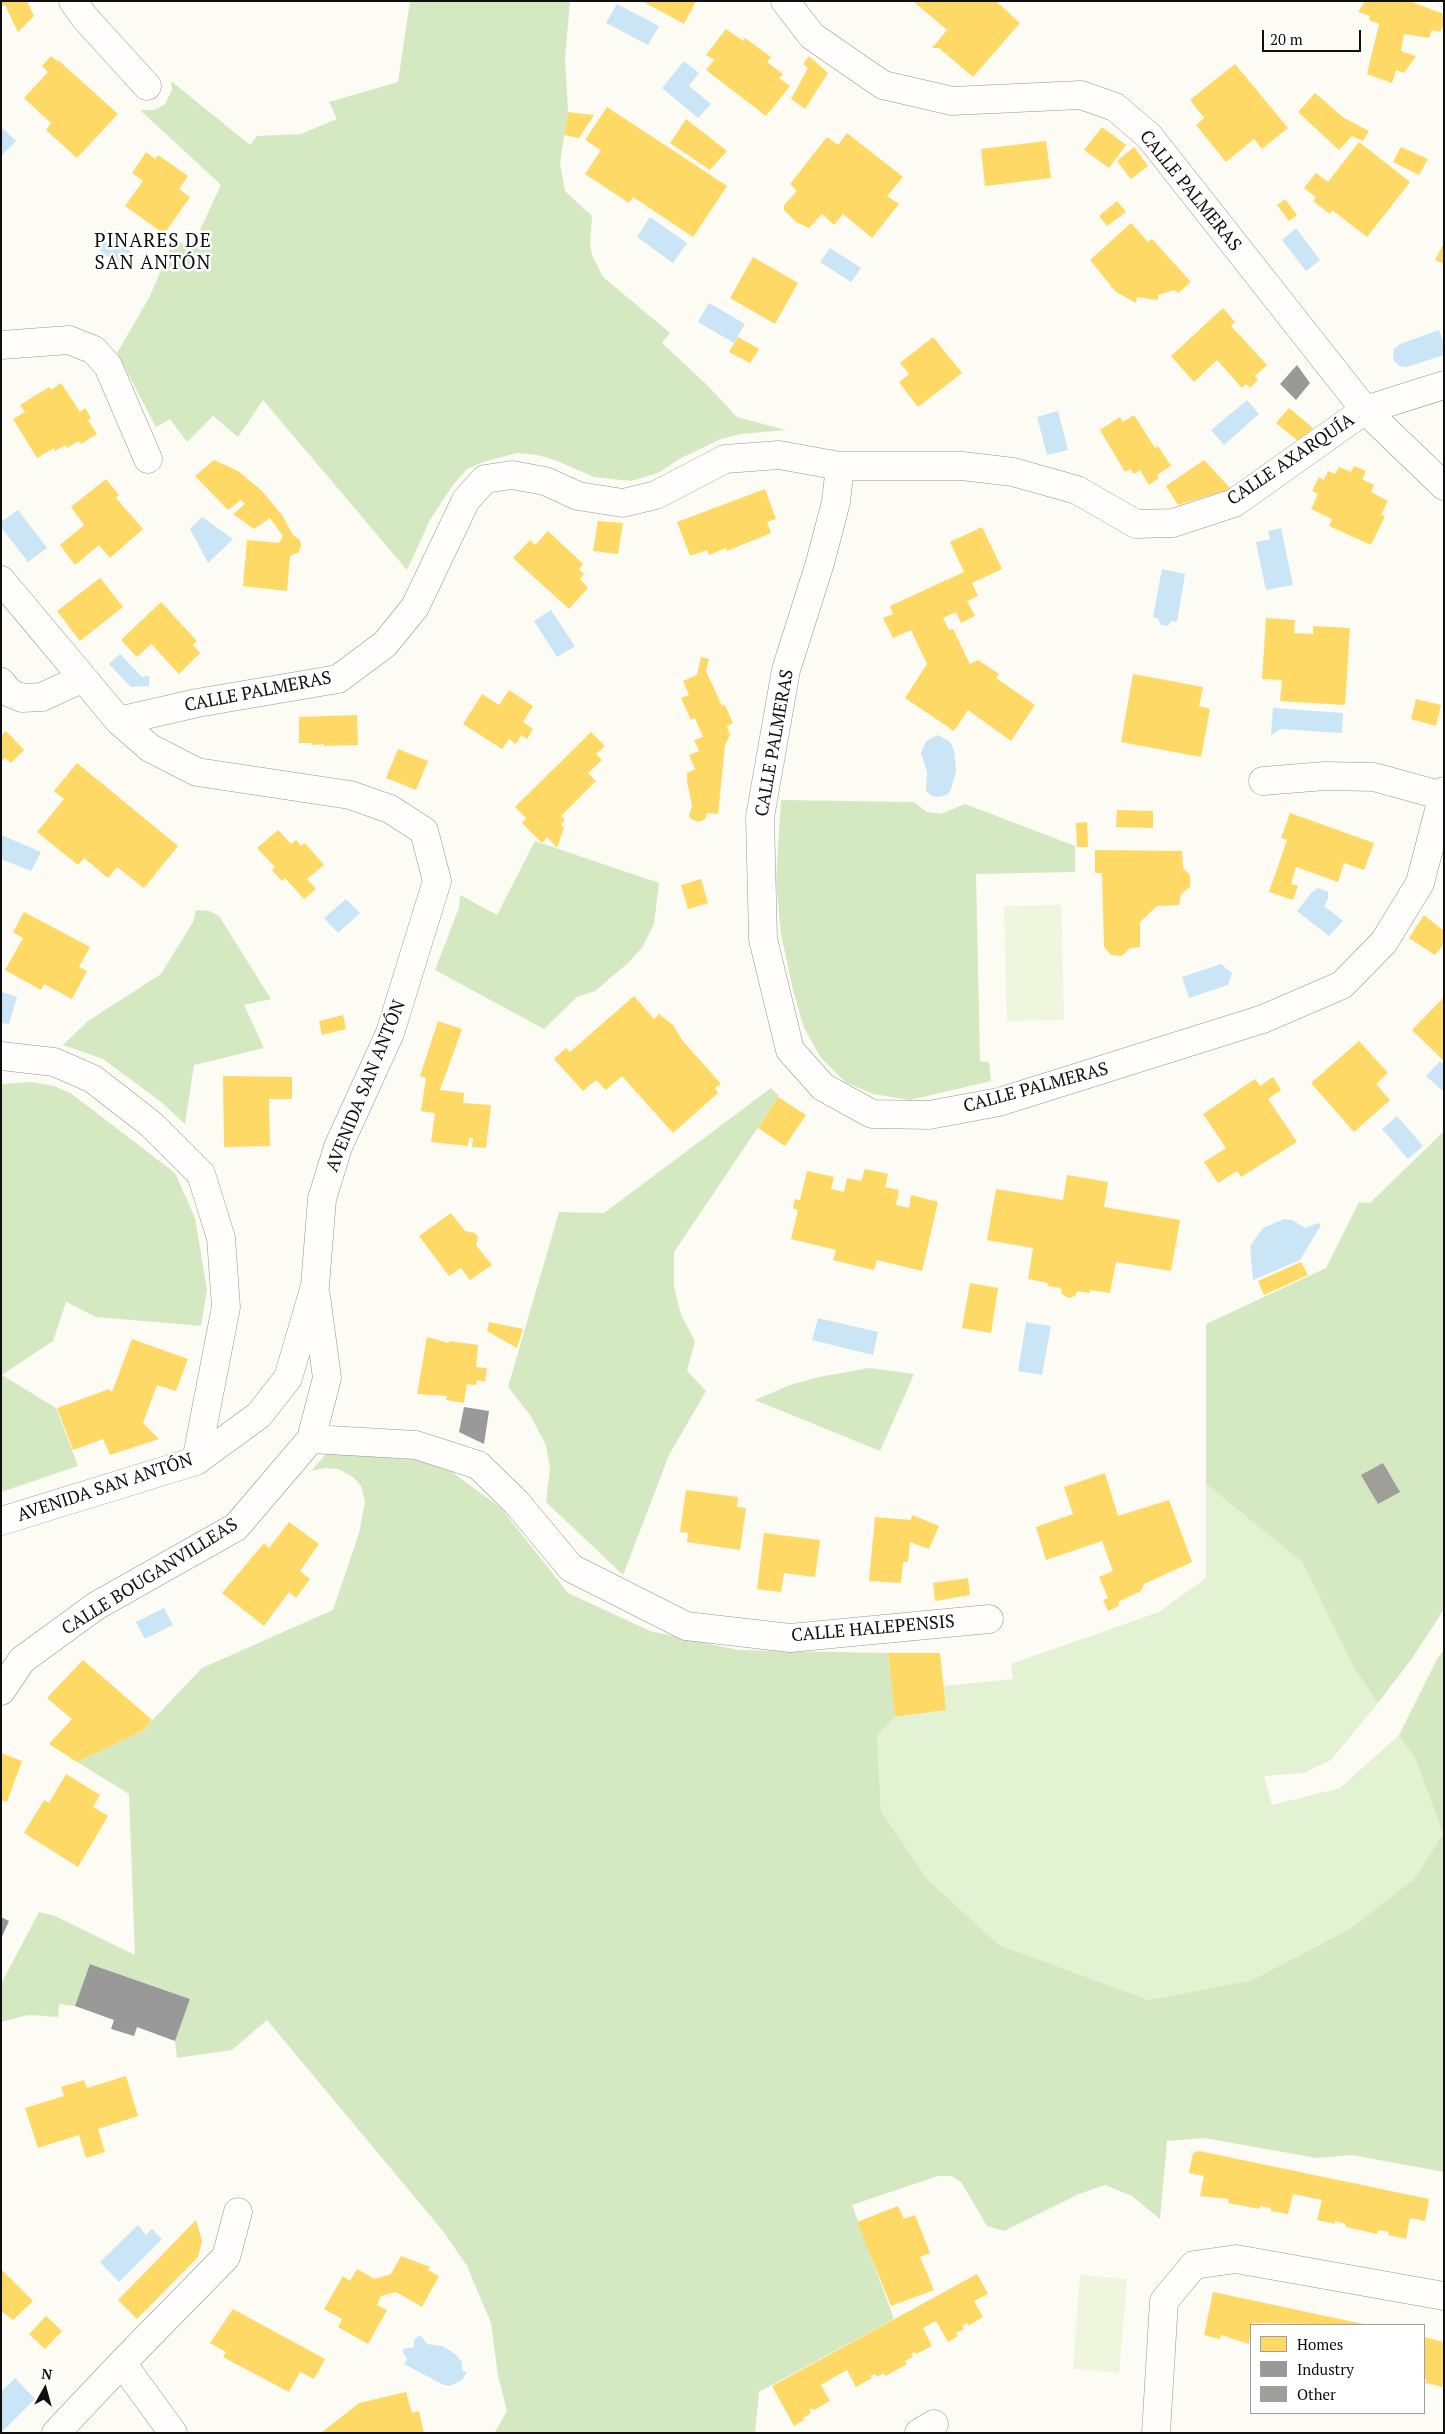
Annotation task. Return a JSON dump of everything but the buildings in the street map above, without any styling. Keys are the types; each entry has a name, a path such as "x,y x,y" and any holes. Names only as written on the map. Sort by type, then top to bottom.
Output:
{"street":[{"path":"74,1 85,18 147,86"},
{"name":"CALLE PALMERAS","path":"785,1 812,36 883,85 952,101 1081,95 1115,107 1149,136 1365,410 1444,486"},
{"path":"1,345 69,340 94,350 108,366 148,459"},
{"name":"CALLE AXARQUÍA","path":"840,466 962,466 1013,472 1077,490 1136,524 1173,523 1234,503 1365,410 1444,385"},
{"name":"CALLE PALMERAS","path":"119,721 197,703 338,679 385,644 415,608 466,500 485,479 512,475 537,479 578,496 623,503 656,495 725,459 779,455 840,466 836,502 820,563 786,670 760,818 763,939 790,1050 823,1087 872,1114 929,1115 1000,1102 1263,1019 1342,985 1384,942 1420,883 1443,793"},
{"name":"AVENIDA SAN ANTÓN","path":"1,580 119,721 150,748 197,772 350,795 390,809 424,831 437,881 390,1033 332,1164 322,1199 315,1286 288,1378 259,1415 196,1461 1,1521"},
{"path":"1,682 10,693 22,698 42,697 83,678"},
{"path":"1263,781 1325,776 1374,777 1443,793"},
{"path":"1,1056 54,1062 93,1079 152,1125 201,1174 221,1238 226,1307 196,1461"},
{"name":"CALLE BOUGANVILLEAS","path":"1,1691 22,1660 96,1606 236,1527 310,1439 327,1378 315,1286"},
{"name":"CALLE HALEPENSIS","path":"310,1439 416,1444 478,1465 517,1503 571,1568 686,1626 790,1638 989,1619"},
{"path":"56,2433 122,2362 226,2256 238,2212"},
{"path":"1156,2433 1164,2301 1194,2265 1236,2259 1444,2296"},
{"path":"122,2362 173,2433"}],"green space":[{"path":"410,1 570,1 565,59 568,112 560,163 565,191 592,216 590,243 592,255 603,277 670,333 662,343 708,386 737,417 786,430 741,434 721,439 681,458 658,473 631,481 594,477 555,460 537,455 517,453 483,462 467,469 453,485 430,520 407,570 263,400 238,437 213,416 187,442 170,419 156,427 117,353 150,296 175,237 190,251 221,185 140,110 154,110 165,104 172,90 171,81 250,145 257,136 301,134 337,119 329,102 398,82"},
{"path":"781,800 914,802 927,812 941,814 965,804 1075,846 1075,872 976,874 980,1061 989,1062 991,1081 910,1100 873,1094 845,1082 821,1058 804,1028 793,990 781,934 776,881"},
{"path":"535,841 659,883 654,924 642,948 628,963 595,991 577,997 544,1029 435,970 459,908 460,895 497,915"},
{"path":"1061,905 1064,1020 1007,1021 1004,906"},
{"path":"196,910 209,911 219,916 271,999 244,1005 264,1048 194,1065 185,1124 161,1102 103,1059 63,1045 88,1021 161,974 193,922"},
{"path":"31,1082 54,1086 72,1094 175,1173 195,1218 207,1290 201,1326 96,1317 66,1302 53,1341 2,1375 56,1408 78,1466 1,1492 1,1084"},
{"path":"771,1088 779,1096 674,1252 674,1287 681,1315 695,1341 687,1371 706,1391 669,1455 623,1575 546,1502 550,1468 546,1445 530,1415 508,1387 559,1212 604,1213"},
{"path":"1444,1131 1444,1609 1413,1657 1378,1703 1354,1668 1302,1562 1206,1484 1206,1324 1326,1268 1359,1202 1370,1203"},
{"path":"869,1368 914,1374 880,1451 755,1400 790,1385 819,1377"},
{"path":"372,1451 410,1453 444,1466 501,1508 568,1593 650,1631 738,1650 888,1653 895,1717 877,1735 881,1811 928,1880 999,1945 1149,2000 1252,1980 1348,1930 1414,1879 1443,1834 1416,1760 1399,1735 1437,1659 1444,1650 1444,2172 1352,2155 1317,2158 1204,2138 1167,2141 1160,2219 1132,2196 1105,2185 1079,2194 1004,2231 987,2226 961,2182 951,2176 938,2176 852,2205 894,2319 759,2392 755,2433 485,2433 495,2432 507,2411 498,2376 491,2323 467,2266 443,2231 267,2020 232,2050 177,2058 175,2041 190,1999 91,1964 75,2006 59,2004 58,2017 28,2015 1,2022 1,1984 39,1912 55,1916 135,1955 129,1794 77,1762 142,1731 202,1668 333,1610 359,1533 365,1502 361,1486 353,1477 338,1469 325,1468 311,1471 326,1454"},
{"path":"1206,1484 1302,1562 1354,1668 1378,1703 1331,1760 1304,1773 1264,1776 1272,1805 1340,1788 1399,1735 1416,1760 1443,1834 1414,1879 1348,1930 1252,1980 1149,2000 999,1945 928,1880 881,1811 877,1735 895,1717 946,1710 943,1686 1013,1679 1011,1664 1159,1612 1206,1578"},
{"path":"1080,2275 1127,2279 1119,2373 1073,2369"}],"water":[{"path":"617,4 659,26 648,45 606,23"},
{"path":"684,61 699,73 689,86 711,104 698,118 662,88"},
{"path":"1,127 16,141 1,156"},
{"path":"650,217 687,243 673,263 637,237"},
{"path":"1296,228 1320,260 1306,271 1282,240"},
{"path":"105,230 136,256 125,270 93,245 96,242 94,234 98,232 102,234"},
{"path":"830,248 861,268 851,282 820,262"},
{"path":"709,303 745,324 734,343 698,322"},
{"path":"1439,330 1444,344 1444,355 1407,367 1399,366 1393,359 1394,349 1400,344"},
{"path":"1247,400 1259,414 1224,445 1211,430"},
{"path":"1058,411 1068,450 1047,455 1037,417"},
{"path":"18,510 47,548 28,562 1,527 1,522"},
{"path":"202,517 233,539 208,563 190,529"},
{"path":"1281,528 1293,585 1266,590 1256,542 1270,539 1268,531"},
{"path":"1162,569 1185,574 1177,622 1171,621 1168,626 1161,625 1158,619 1153,617"},
{"path":"551,610 575,646 557,657 534,621"},
{"path":"120,654 142,677 149,676 149,686 131,687 109,664"},
{"path":"1273,708 1343,713 1342,733 1281,729 1271,735"},
{"path":"938,735 950,742 954,750 956,771 951,789 947,795 939,797 932,796 926,791 927,772 921,753 926,741"},
{"path":"1,835 41,852 31,871 1,859"},
{"path":"1318,888 1328,892 1328,899 1324,906 1343,921 1329,936 1297,911 1312,892"},
{"path":"346,899 360,913 338,933 324,918"},
{"path":"1221,964 1232,973 1228,985 1189,998 1182,977"},
{"path":"2,992 17,997 9,1024 1,1023"},
{"path":"1440,1061 1444,1065 1444,1092 1426,1076"},
{"path":"1397,1116 1423,1146 1408,1159 1382,1129"},
{"path":"1284,1219 1292,1220 1305,1228 1318,1223 1321,1225 1300,1260 1253,1280 1250,1246 1263,1228"},
{"path":"818,1318 878,1332 873,1355 812,1340"},
{"path":"1026,1322 1051,1326 1042,1375 1018,1371"},
{"path":"164,1608 173,1625 145,1639 136,1622"},
{"path":"138,2225 146,2235 152,2229 162,2239 119,2282 100,2262"},
{"path":"421,2336 427,2344 442,2346 455,2354 462,2362 462,2371 467,2372 462,2380 450,2386 442,2384 404,2364 407,2359 403,2349 414,2347 414,2340"},
{"path":"15,2378 35,2399 1,2433 1,2392"}],"district":[{"name":"PINARES DE SAN ANTÓN","path":"153,253"}]}
